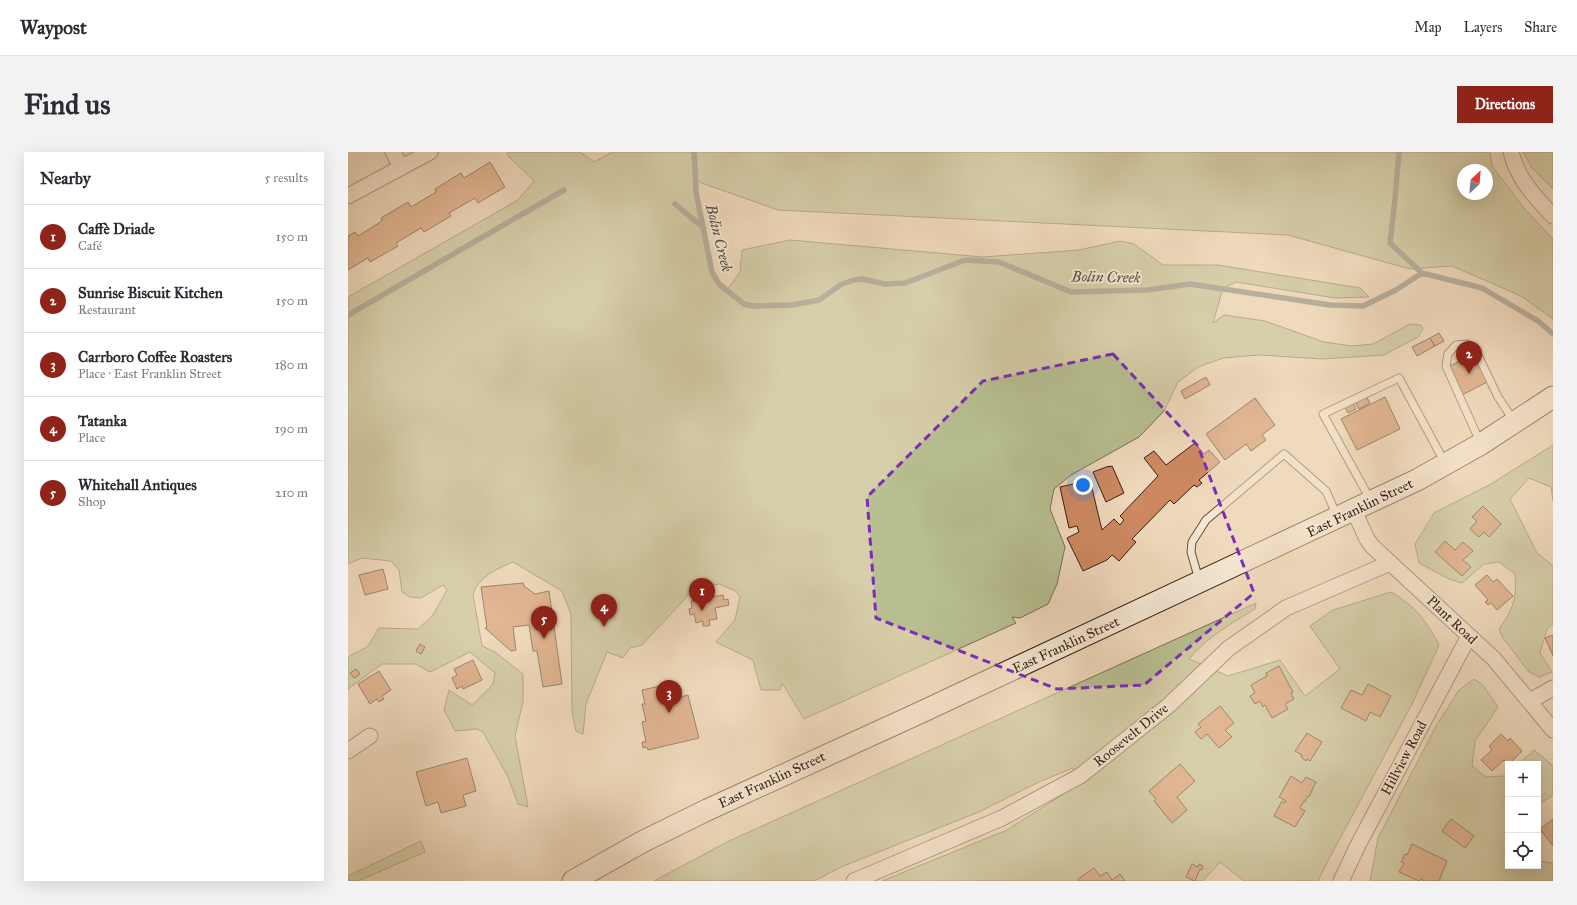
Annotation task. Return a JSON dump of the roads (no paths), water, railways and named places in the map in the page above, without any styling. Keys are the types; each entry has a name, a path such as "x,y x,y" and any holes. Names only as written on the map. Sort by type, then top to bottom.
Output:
{"main road":[{"name":"East Franklin Street","path":"573,881 642,842 707,810 1355,511 1446,465 1545,403"}],"street":[{"path":"393,152 401,167"},
{"path":"348,196 430,152"},
{"path":"1511,152 1514,165 1532,194 1553,216"},
{"name":"Plant Road","path":"1355,511 1367,539 1390,563 1494,659 1553,730"},
{"name":"Roosevelt Drive","path":"854,881 1002,818 1080,776 1168,706 1229,648 1286,608 1390,563"},
{"name":"Hillview Road","path":"1341,881 1358,845 1469,636"},
{"path":"1530,701 1553,688"},
{"path":"348,751 370,736"}],"lane":[{"path":"1481,444 1446,366 1448,354 1456,345 1467,344 1476,350 1498,397 1515,423"},
{"path":"1355,511 1323,414 1399,378 1446,465"},
{"path":"1200,583 1191,552 1192,542 1206,520 1284,454 1326,491 1355,511"}],"waterway":[{"name":"Bolin Creek","path":"694,152 696,192 712,272 719,284 744,304 753,306 792,305 819,300 842,284 854,280 862,279 885,284 905,283 965,260 999,262 1071,292 1147,290 1190,284 1330,305 1363,306 1396,290 1422,273 1482,288 1538,321 1553,334"},
{"path":"1399,152 1390,243 1422,273"},
{"path":"348,315 564,190"},
{"path":"675,204 703,227"}],"place":[{"name":"Sunrise Biscuit Kitchen","path":"1469,374"},
{"name":"Caffè Driade","path":"702,611"},
{"name":"Tatanka","path":"604,627"},
{"name":"Whitehall Antiques","path":"544,639"},
{"name":"Carrboro Coffee Roasters","path":"669,713"}]}
